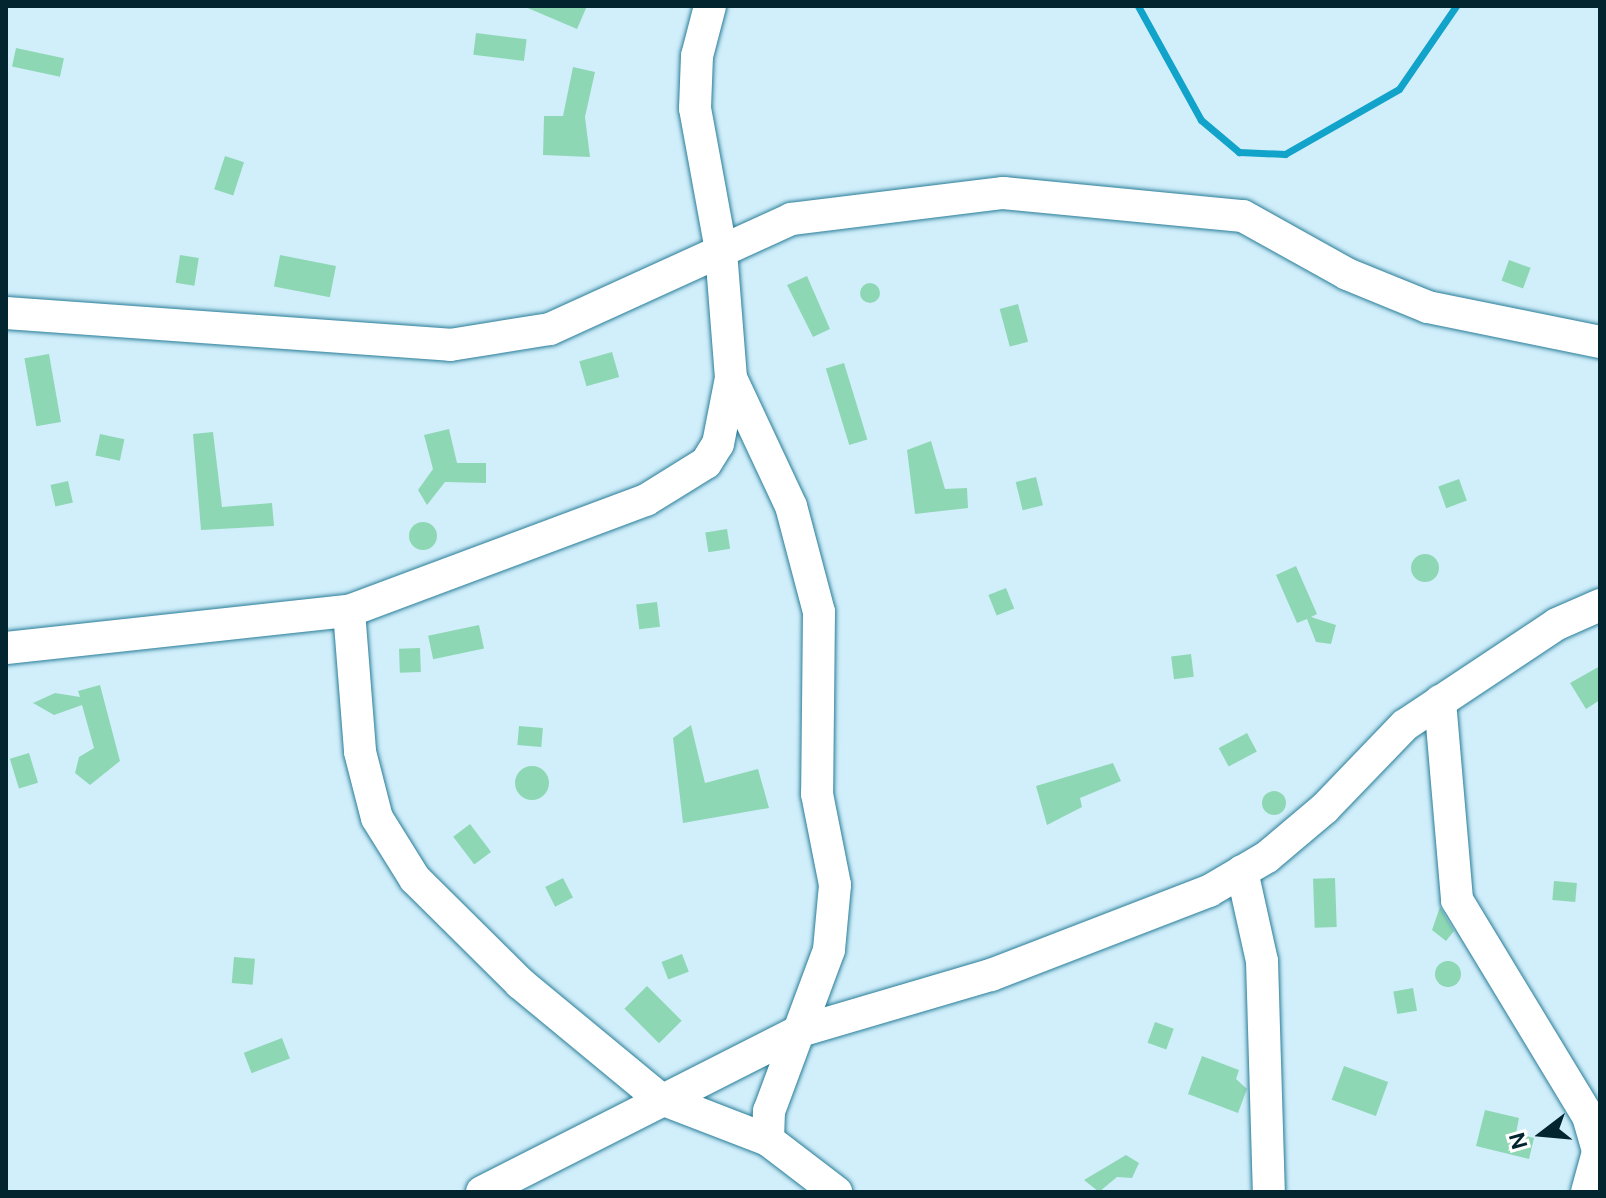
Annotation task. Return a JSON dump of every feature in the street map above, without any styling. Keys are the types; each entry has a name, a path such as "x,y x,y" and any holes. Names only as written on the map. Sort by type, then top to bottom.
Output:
{"street":[{"path":"6,648 349,611 682,482 718,444 731,378 721,250 695,108 697,56 710,6"},
{"path":"6,313 450,345 550,329 687,273 721,250 791,219 969,192 1243,216 1347,274 1428,307 1600,342"},
{"path":"731,378 791,506 819,612 817,794 835,921 769,1111 768,1140"},
{"path":"482,1192 659,1098 797,1032 1150,918 1242,871 1325,808 1405,725 1557,624 1600,605"},
{"path":"349,611 360,752 377,818 415,879 520,983 659,1098 768,1140 836,1192"},
{"path":"1440,701 1457,900 1588,1116 1599,1150 1587,1192"},
{"path":"1242,871 1262,961 1269,1192"}],"building":[{"path":"523,6 587,6 577,29"},
{"path":"476,33 527,39 524,61 473,55"},
{"path":"16,48 64,58 60,77 12,67"},
{"path":"573,67 595,72 585,117 590,157 543,155 544,116 563,116"},
{"path":"225,156 244,162 233,195 214,189"},
{"path":"180,255 199,258 194,286 176,283"},
{"path":"280,255 336,266 330,297 274,286"},
{"path":"1509,260 1531,268 1523,289 1501,281"},
{"path":"807,276 830,329 813,337 787,285"},
{"path":"870,283 877,286 880,293 877,300 870,303 863,300 860,293 863,286"},
{"path":"1018,304 1028,342 1010,347 1000,309"},
{"path":"612,352 619,377 586,386 579,361"},
{"path":"49,354 61,422 36,426 24,358"},
{"path":"844,363 867,440 849,445 826,369"},
{"path":"449,429 457,463 486,463 486,483 445,482 427,505 418,490 433,469 424,435"},
{"path":"213,432 222,507 272,503 274,526 201,530 193,434"},
{"path":"100,434 124,439 120,461 95,456"},
{"path":"931,441 945,489 967,488 968,508 915,514 907,450"},
{"path":"1036,477 1043,505 1023,510 1016,482"},
{"path":"1459,479 1467,501 1446,508 1438,487"},
{"path":"68,481 73,502 55,506 50,485"},
{"path":"423,522 433,526 437,536 433,546 423,550 413,546 409,536 413,526"},
{"path":"727,529 730,549 708,552 705,532"},
{"path":"1425,554 1435,558 1439,568 1435,578 1425,582 1415,578 1411,568 1415,558"},
{"path":"1296,566 1317,614 1311,617 1336,625 1331,644 1316,642 1307,619 1297,623 1276,575"},
{"path":"1006,588 1014,608 997,616 988,595"},
{"path":"657,602 660,627 639,629 636,605"},
{"path":"479,625 484,648 433,659 428,636"},
{"path":"420,648 421,672 400,673 399,649"},
{"path":"1191,654 1194,677 1174,679 1171,656"},
{"path":"1600,666 1600,700 1586,709 1570,683"},
{"path":"100,685 120,761 90,785 75,773 79,757 94,748 82,705 54,715 33,703 55,693 80,697 78,691"},
{"path":"691,725 705,783 758,769 769,808 683,823 673,738"},
{"path":"519,726 543,728 541,747 517,745"},
{"path":"1247,733 1257,752 1229,767 1219,748"},
{"path":"29,753 38,783 19,788 10,759"},
{"path":"1113,763 1121,781 1080,798 1082,807 1047,825 1036,786"},
{"path":"532,766 544,771 549,783 544,795 532,800 520,795 515,783 520,771"},
{"path":"1274,791 1283,794 1286,803 1283,812 1274,815 1265,812 1262,803 1265,794"},
{"path":"470,824 491,852 474,865 453,837"},
{"path":"563,878 573,898 555,907 545,887"},
{"path":"1335,878 1337,927 1315,928 1313,879"},
{"path":"1554,881 1577,883 1575,902 1552,900"},
{"path":"1440,907 1454,931 1446,941 1432,930"},
{"path":"682,954 689,972 668,980 661,962"},
{"path":"234,957 255,959 253,985 232,983"},
{"path":"1448,961 1457,965 1461,974 1457,983 1448,987 1439,983 1435,974 1439,965"},
{"path":"647,986 682,1021 659,1043 624,1009"},
{"path":"1413,988 1417,1011 1397,1014 1393,991"},
{"path":"1155,1022 1174,1029 1166,1050 1147,1043"},
{"path":"282,1038 290,1059 252,1073 244,1053"},
{"path":"1202,1056 1239,1070 1236,1079 1247,1089 1238,1113 1188,1094"},
{"path":"1344,1066 1388,1082 1376,1116 1332,1100"},
{"path":"1485,1110 1519,1118 1516,1133 1534,1138 1529,1159 1476,1146"},
{"path":"1126,1155 1139,1163 1132,1178 1117,1177 1099,1192 1084,1180"}],"waterway":[{"path":"1138,6 1201,120 1239,152 1285,154 1399,89 1456,6"}]}
